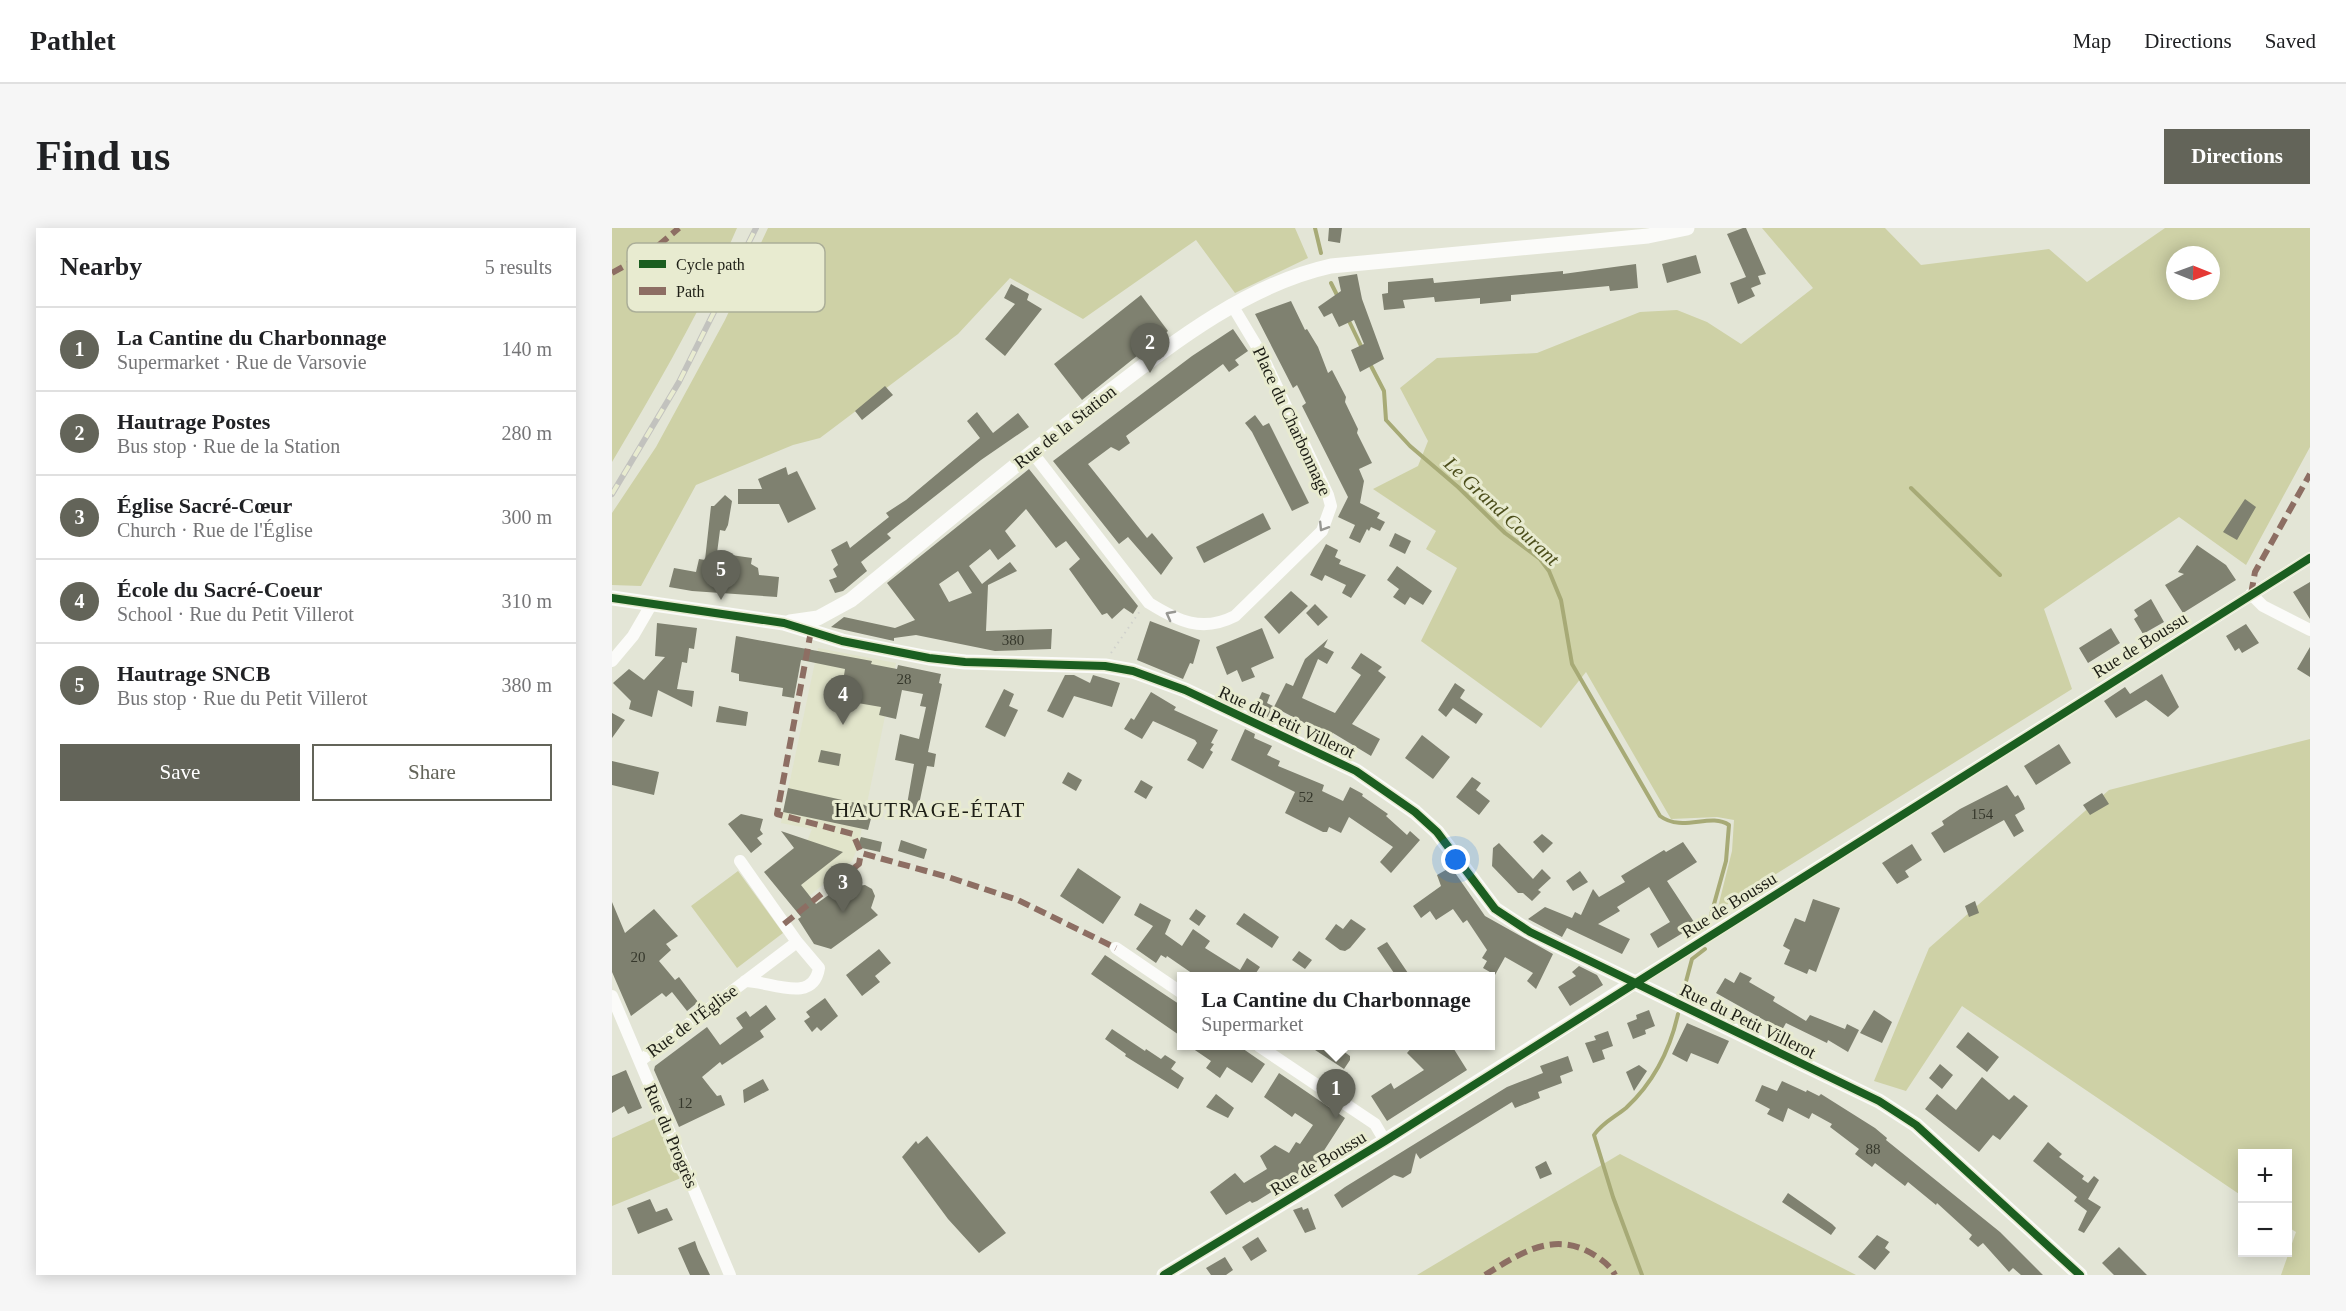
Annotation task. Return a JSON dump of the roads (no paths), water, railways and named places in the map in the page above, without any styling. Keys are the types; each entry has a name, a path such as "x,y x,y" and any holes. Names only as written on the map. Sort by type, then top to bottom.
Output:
{"street":[{"name":"Rue de la Station","path":"784,623 818,618 851,600 1032,452 1145,364 1232,305 1312,270 1331,266 1648,236 1687,228"},
{"name":"Place du Charbonnage","path":"1032,452 1149,603 1172,617 1194,625 1223,623 1234,616 1322,531 1328,520 1331,506 1328,495 1262,355 1232,305"},
{"name":"Rue de Boussu","path":"1164,1275 1385,1141 2310,558"},
{"path":"2251,594 2263,606 2310,630"},
{"name":"Rue du Petit Villerot","path":"612,598 784,623 842,641 930,658 965,662 1105,666 1133,671 1185,690 1356,771 1415,812 1437,832 1495,909 1530,932 1879,1101 1916,1125 2080,1275"},
{"path":"612,661 633,636 651,605"},
{"name":"Rue de l'Église","path":"740,861 797,942 819,968 818,977 812,986 800,990 745,981"},
{"name":"Rue de l'Église","path":"640,1061 797,942"},
{"path":"1116,948 1177,990"},
{"name":"Rue du Progrès","path":"612,996 730,1275"},
{"path":"1265,1050 1375,1125 1385,1141"}],"waterway":[{"name":"Le Grand Courant","path":"1315,228 1321,253"},
{"name":"Le Grand Courant","path":"1331,283 1339,299"},
{"name":"Le Grand Courant","path":"1348,319 1363,350"},
{"name":"Le Grand Courant","path":"1369,362 1384,391 1386,420 1410,446 1458,487 1505,533 1540,559 1549,571 1561,600 1572,664 1660,816 1678,823 1713,820 1729,825 1726,861 1711,915"},
{"path":"1911,488 2000,575"},
{"path":"1684,989 1692,959 1705,949"},
{"name":"Le Grand Courant","path":"1642,1275 1613,1197 1594,1135 1626,1108 1652,1077 1665,1053 1678,1014"}],"railway":[{"path":"748,243 756,228"},
{"path":"612,494 679,382 714,312"}],"place":[{"name":"Hautrage Postes","path":"1150,373"},
{"name":"Hautrage SNCB","path":"721,600"},
{"name":"École du Sacré-Coeur","path":"843,725"},
{"name":"Église Sacré-Cœur","path":"843,913"},
{"name":"La Cantine du Charbonnage","path":"1336,1119"}],"district":[{"name":"HAUTRAGE-ÉTAT","path":"930,810"}]}
